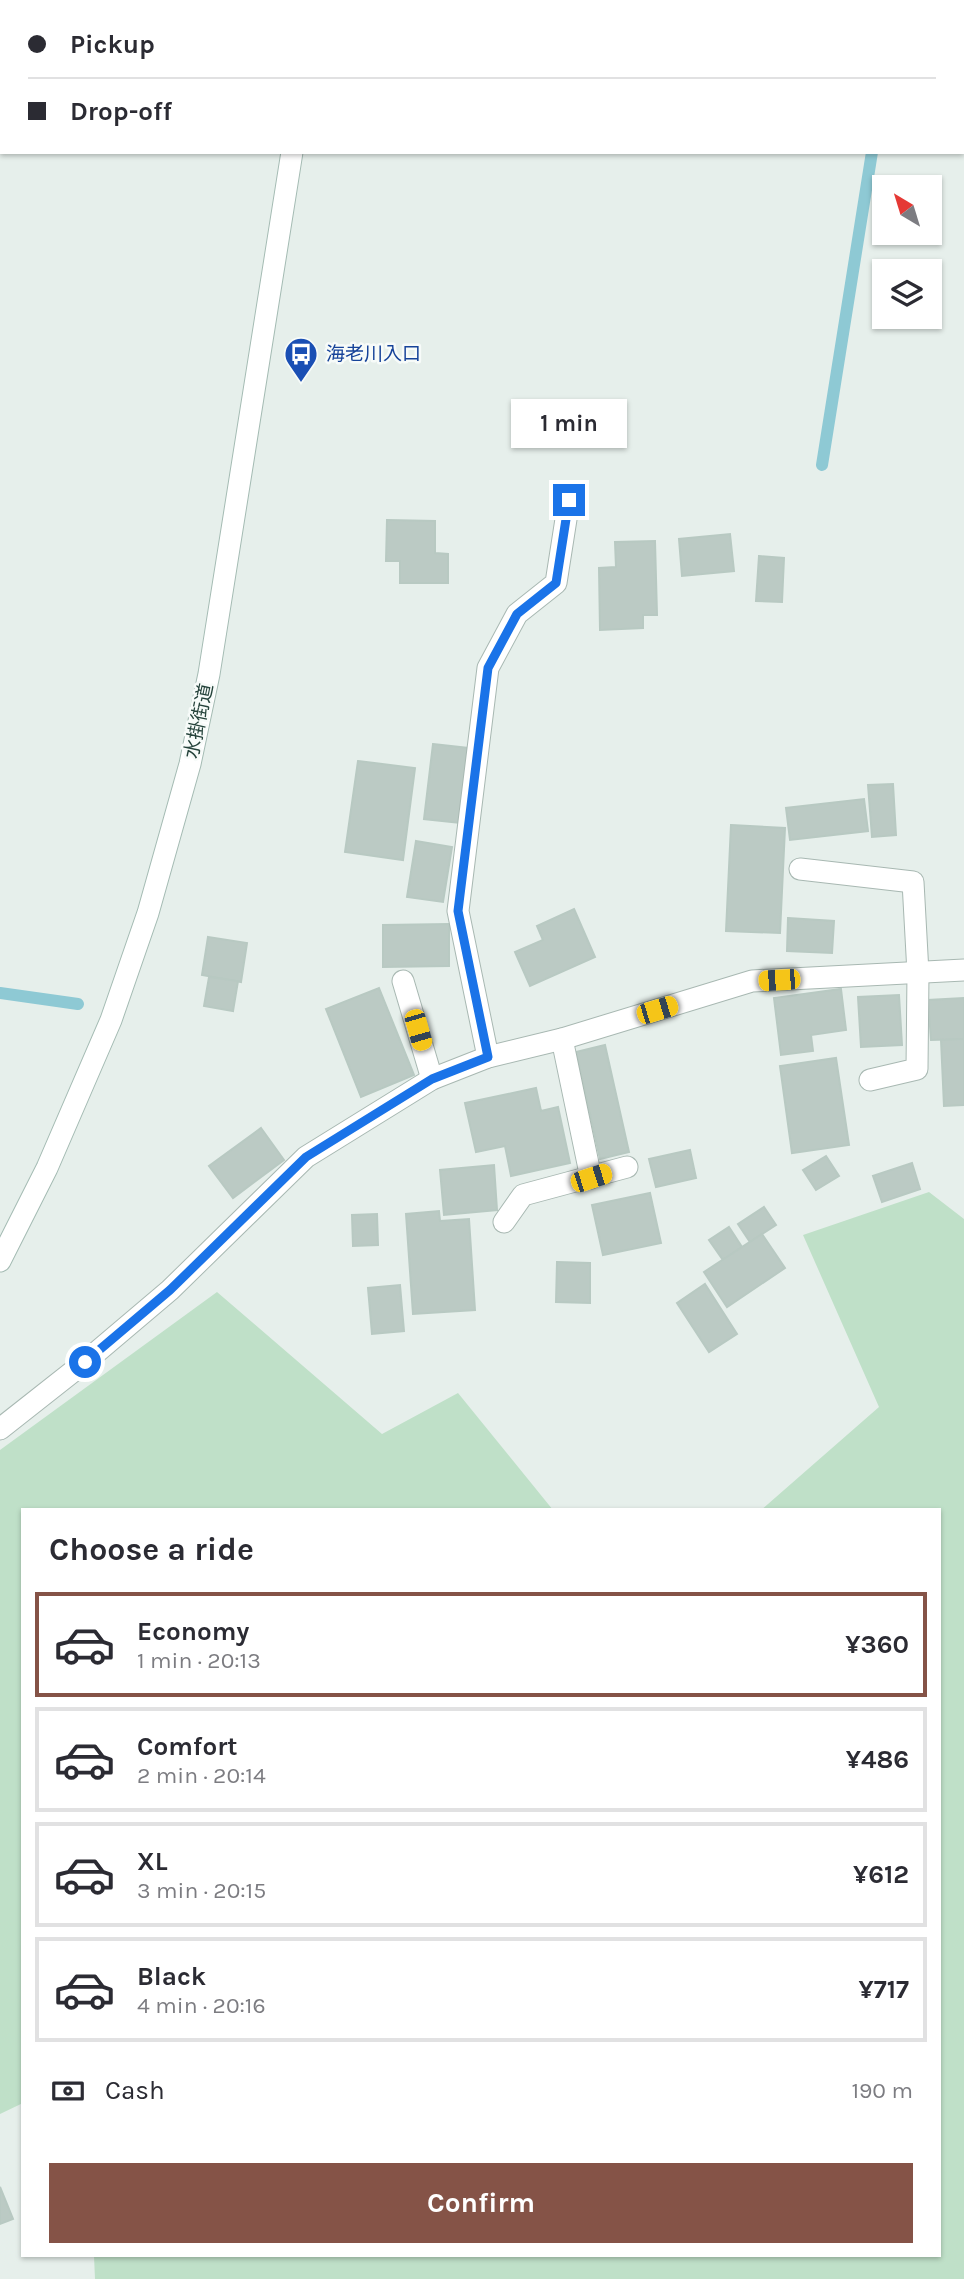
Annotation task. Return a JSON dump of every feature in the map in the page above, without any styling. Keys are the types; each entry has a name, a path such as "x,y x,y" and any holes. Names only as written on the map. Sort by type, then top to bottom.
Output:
{"main road":[{"name":"水掛街道","path":"0,1261 47,1168 111,1020 148,913 190,764 213,650 292,154"},
{"path":"488,1057 458,911 488,668 517,614 556,583 569,500"},
{"path":"800,869 913,882 918,973 918,1069 870,1080"},
{"path":"0,1429 170,1290 306,1157 432,1079 488,1057 562,1039 752,981 964,970"},
{"path":"403,981 432,1079"},
{"path":"562,1039 591,1178"},
{"path":"504,1222 523,1195 627,1167"}],"green space":[{"path":"929,1192 964,1219 964,2279 95,2279 94,2257 941,2257 941,1508 763,1508 879,1407 803,1235"},
{"path":"217,1292 382,1434 458,1393 551,1508 21,1508 21,2104 0,2114 0,1450"}],"building":[{"path":"387,520 435,521 435,553 448,554 448,583 400,583 400,561 386,561"},
{"path":"730,534 734,571 682,576 679,539"},
{"path":"655,541 657,615 643,615 643,628 600,630 599,568 616,567 615,542"},
{"path":"759,556 784,558 782,602 756,601"},
{"path":"433,744 468,748 460,823 424,819"},
{"path":"358,761 415,768 403,860 345,852"},
{"path":"893,784 896,835 872,837 868,785"},
{"path":"864,799 868,831 790,840 786,808"},
{"path":"731,825 785,828 780,933 726,931"},
{"path":"416,841 452,847 443,902 407,897"},
{"path":"574,909 595,957 530,986 515,952 543,940 537,926"},
{"path":"788,918 834,921 832,953 787,951"},
{"path":"449,924 449,966 383,967 383,925"},
{"path":"208,937 247,943 241,982 202,975"},
{"path":"209,977 238,981 233,1011 204,1006"},
{"path":"379,988 414,1075 361,1097 326,1009"},
{"path":"841,989 846,1030 811,1035 813,1051 781,1055 774,998"},
{"path":"899,995 902,1045 861,1047 858,997"},
{"path":"964,998 964,1039 931,1040 928,1000"},
{"path":"964,1039 964,1105 944,1106 941,1040"},
{"path":"605,1045 629,1152 600,1159 576,1052"},
{"path":"836,1058 849,1145 792,1153 780,1066"},
{"path":"536,1088 541,1111 558,1107 570,1163 511,1176 505,1146 476,1152 465,1103"},
{"path":"261,1128 284,1160 233,1198 209,1166"},
{"path":"690,1150 696,1178 656,1187 649,1159"},
{"path":"826,1156 839,1176 816,1190 803,1170"},
{"path":"912,1163 920,1189 882,1202 873,1176"},
{"path":"494,1165 497,1210 444,1215 440,1170"},
{"path":"650,1193 661,1243 603,1255 592,1205"},
{"path":"764,1207 776,1225 750,1242 738,1224"},
{"path":"439,1211 440,1221 469,1219 475,1310 413,1314 406,1214"},
{"path":"377,1214 378,1245 353,1246 352,1215"},
{"path":"729,1227 742,1247 723,1260 709,1240"},
{"path":"762,1234 785,1268 727,1307 704,1272"},
{"path":"557,1262 590,1263 590,1303 556,1302"},
{"path":"705,1284 737,1334 709,1352 677,1303"},
{"path":"400,1285 404,1331 372,1334 368,1288"},
{"path":"0,2187 13,2219 0,2224"}],"waterway":[{"path":"822,465 872,154"},
{"path":"0,993 78,1004"}],"place":[{"name":"海老川入口","path":"301,384"}],"route":[{"path":"85,1362 170,1290 306,1157 432,1079 488,1057 458,911 488,668 517,614 556,583 569,500"}]}
